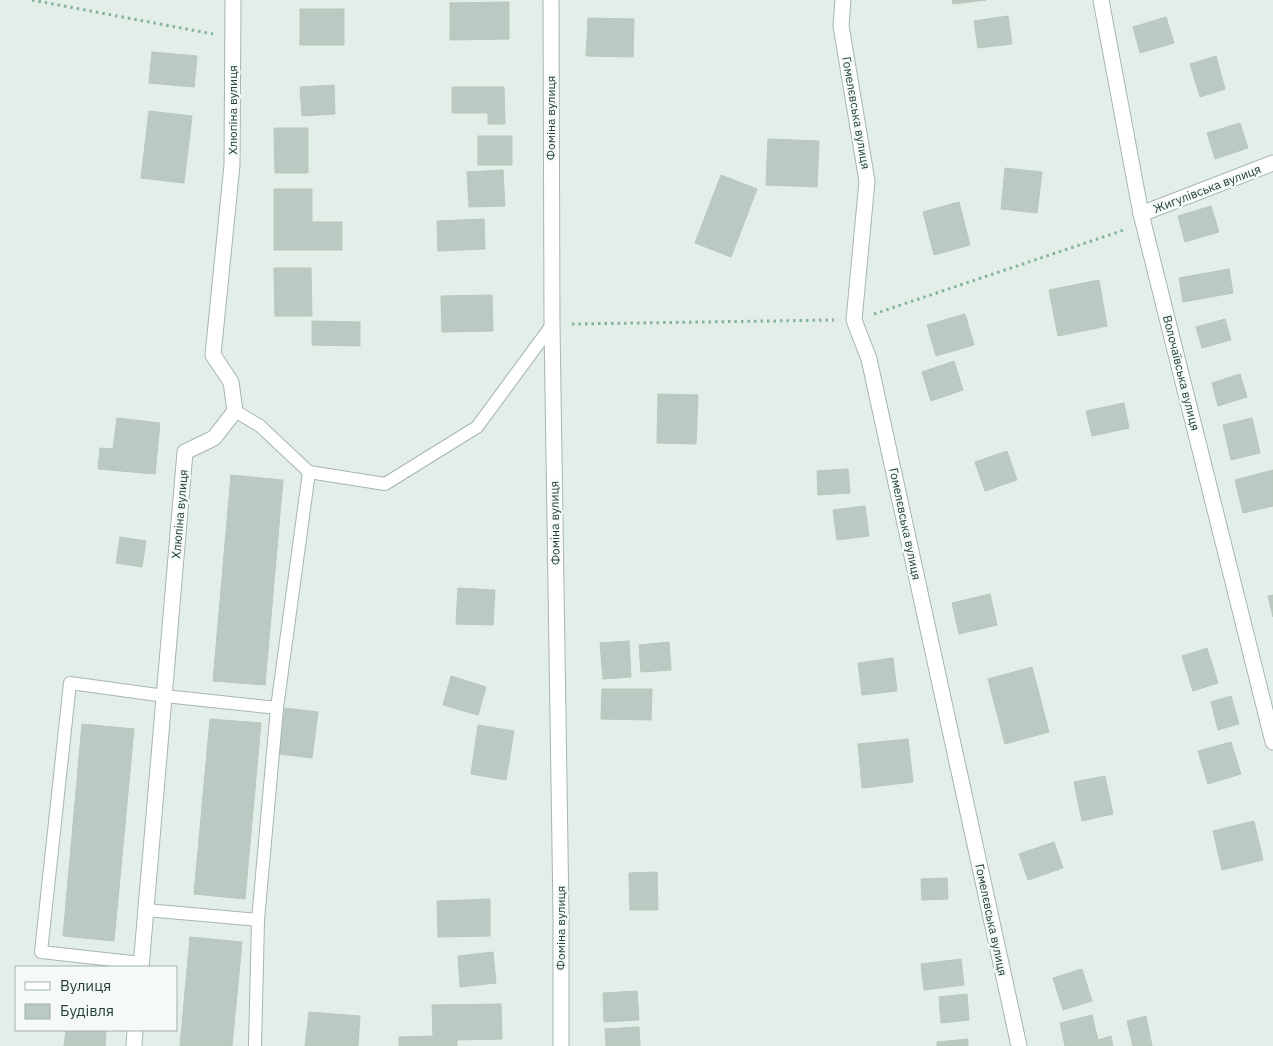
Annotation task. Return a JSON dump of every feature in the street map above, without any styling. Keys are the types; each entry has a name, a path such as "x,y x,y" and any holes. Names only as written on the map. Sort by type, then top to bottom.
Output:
{"street":[{"name":"Хлюпіна вулиця","path":"141,965 185,452 214,438 235,411 231,382 214,355 232,165 233,0"},
{"name":"Фоміна вулиця","path":"551,0 552,325 561,913 561,1046"},
{"name":"Гомелєвська вулиця","path":"843,0 842,26 867,181 854,320 869,359 1019,1046"},
{"name":"Волочаївська вулиця","path":"1101,0 1142,219 1273,742"},
{"name":"Жигулівська вулиця","path":"1142,219 1273,163"},
{"path":"134,1046 135,1031"}],"lane":[{"path":"235,411 260,426 309,472 385,484 477,427 552,325"},
{"path":"255,1046 258,920 277,708 309,472"},
{"path":"141,965 41,952 70,683 165,696 277,708"},
{"path":"146,910 258,920"}],"path":[{"path":"32,0 233,38"},
{"path":"552,325 854,320 1142,219"}],"building":[{"path":"952,0 986,0 953,4"},
{"path":"509,2 509,39 450,40 450,3"},
{"path":"300,9 344,9 344,45 300,45"},
{"path":"1008,16 1012,44 978,48 974,21"},
{"path":"1166,17 1174,43 1140,53 1133,27"},
{"path":"588,18 634,19 633,57 586,56"},
{"path":"152,52 197,56 194,87 149,83"},
{"path":"1216,56 1225,89 1200,97 1190,64"},
{"path":"334,85 335,114 302,116 300,87"},
{"path":"452,87 504,87 505,124 488,124 488,113 452,113"},
{"path":"149,111 192,116 184,183 141,178"},
{"path":"1240,123 1248,148 1215,159 1207,133"},
{"path":"274,128 308,128 308,173 275,173"},
{"path":"478,136 512,136 512,165 478,165"},
{"path":"768,139 819,141 817,187 766,185"},
{"path":"1005,168 1042,172 1037,213 1001,209"},
{"path":"503,170 505,206 469,207 467,172"},
{"path":"721,175 757,189 731,257 695,243"},
{"path":"274,189 312,189 312,222 342,222 342,250 274,250"},
{"path":"959,202 970,245 934,255 923,212"},
{"path":"1211,206 1219,232 1185,242 1178,216"},
{"path":"484,219 485,249 438,251 437,221"},
{"path":"274,268 311,268 312,316 275,316"},
{"path":"1229,269 1233,293 1183,302 1179,278"},
{"path":"1099,280 1107,326 1058,336 1049,290"},
{"path":"492,295 493,331 442,332 441,296"},
{"path":"965,314 974,345 936,356 927,325"},
{"path":"1225,319 1231,340 1202,348 1196,327"},
{"path":"312,321 360,322 360,346 312,345"},
{"path":"954,361 963,390 931,401 922,372"},
{"path":"1240,374 1247,397 1218,406 1212,383"},
{"path":"658,394 698,395 696,444 657,443"},
{"path":"1124,403 1129,428 1092,436 1086,411"},
{"path":"117,418 160,423 155,474 98,469 100,448 113,449"},
{"path":"1252,418 1260,453 1231,460 1223,425"},
{"path":"1007,451 1017,480 985,491 975,462"},
{"path":"848,469 850,493 818,495 817,471"},
{"path":"1273,470 1273,506 1243,513 1235,480"},
{"path":"231,475 283,480 265,685 213,681"},
{"path":"865,506 869,536 837,540 833,510"},
{"path":"120,537 146,541 142,567 116,563"},
{"path":"458,588 495,590 493,625 456,624"},
{"path":"990,594 997,625 959,634 952,603"},
{"path":"1273,595 1273,617 1268,596"},
{"path":"629,641 631,677 603,679 600,643"},
{"path":"669,642 671,670 641,672 639,645"},
{"path":"1207,648 1218,683 1193,691 1182,656"},
{"path":"893,658 897,691 862,695 858,663"},
{"path":"1032,667 1049,732 1005,744 988,679"},
{"path":"451,676 486,687 478,715 443,705"},
{"path":"602,689 652,689 651,720 601,719"},
{"path":"1231,696 1239,724 1218,730 1211,702"},
{"path":"285,708 318,712 312,758 279,754"},
{"path":"210,719 261,723 245,899 194,894"},
{"path":"82,724 134,729 114,941 63,936"},
{"path":"478,725 514,731 506,780 471,774"},
{"path":"908,739 913,782 862,788 858,744"},
{"path":"1231,742 1241,774 1208,784 1198,751"},
{"path":"1105,776 1113,814 1082,821 1074,782"},
{"path":"1254,821 1263,860 1222,870 1213,831"},
{"path":"1054,842 1063,868 1028,880 1019,854"},
{"path":"657,872 658,910 630,910 629,873"},
{"path":"947,878 948,899 922,900 921,879"},
{"path":"490,899 490,936 438,937 437,901"},
{"path":"190,937 242,942 232,1046 180,1046"},
{"path":"493,952 496,983 460,987 458,956"},
{"path":"961,959 964,985 924,990 921,964"},
{"path":"1082,969 1092,1001 1063,1010 1053,978"},
{"path":"637,991 639,1020 604,1022 603,993"},
{"path":"967,994 969,1020 941,1023 939,997"},
{"path":"501,1004 502,1039 457,1040 457,1046 399,1046 399,1037 433,1036 432,1005"},
{"path":"309,1012 360,1016 358,1046 305,1046"},
{"path":"1092,1015 1098,1040 1111,1036 1113,1046 1065,1046 1060,1023"},
{"path":"1146,1016 1152,1046 1133,1046 1127,1021"},
{"path":"639,1027 640,1046 606,1046 605,1029"},
{"path":"66,1031 106,1031 105,1046 64,1046"},
{"path":"968,1039 968,1046 937,1046 937,1042"}]}
